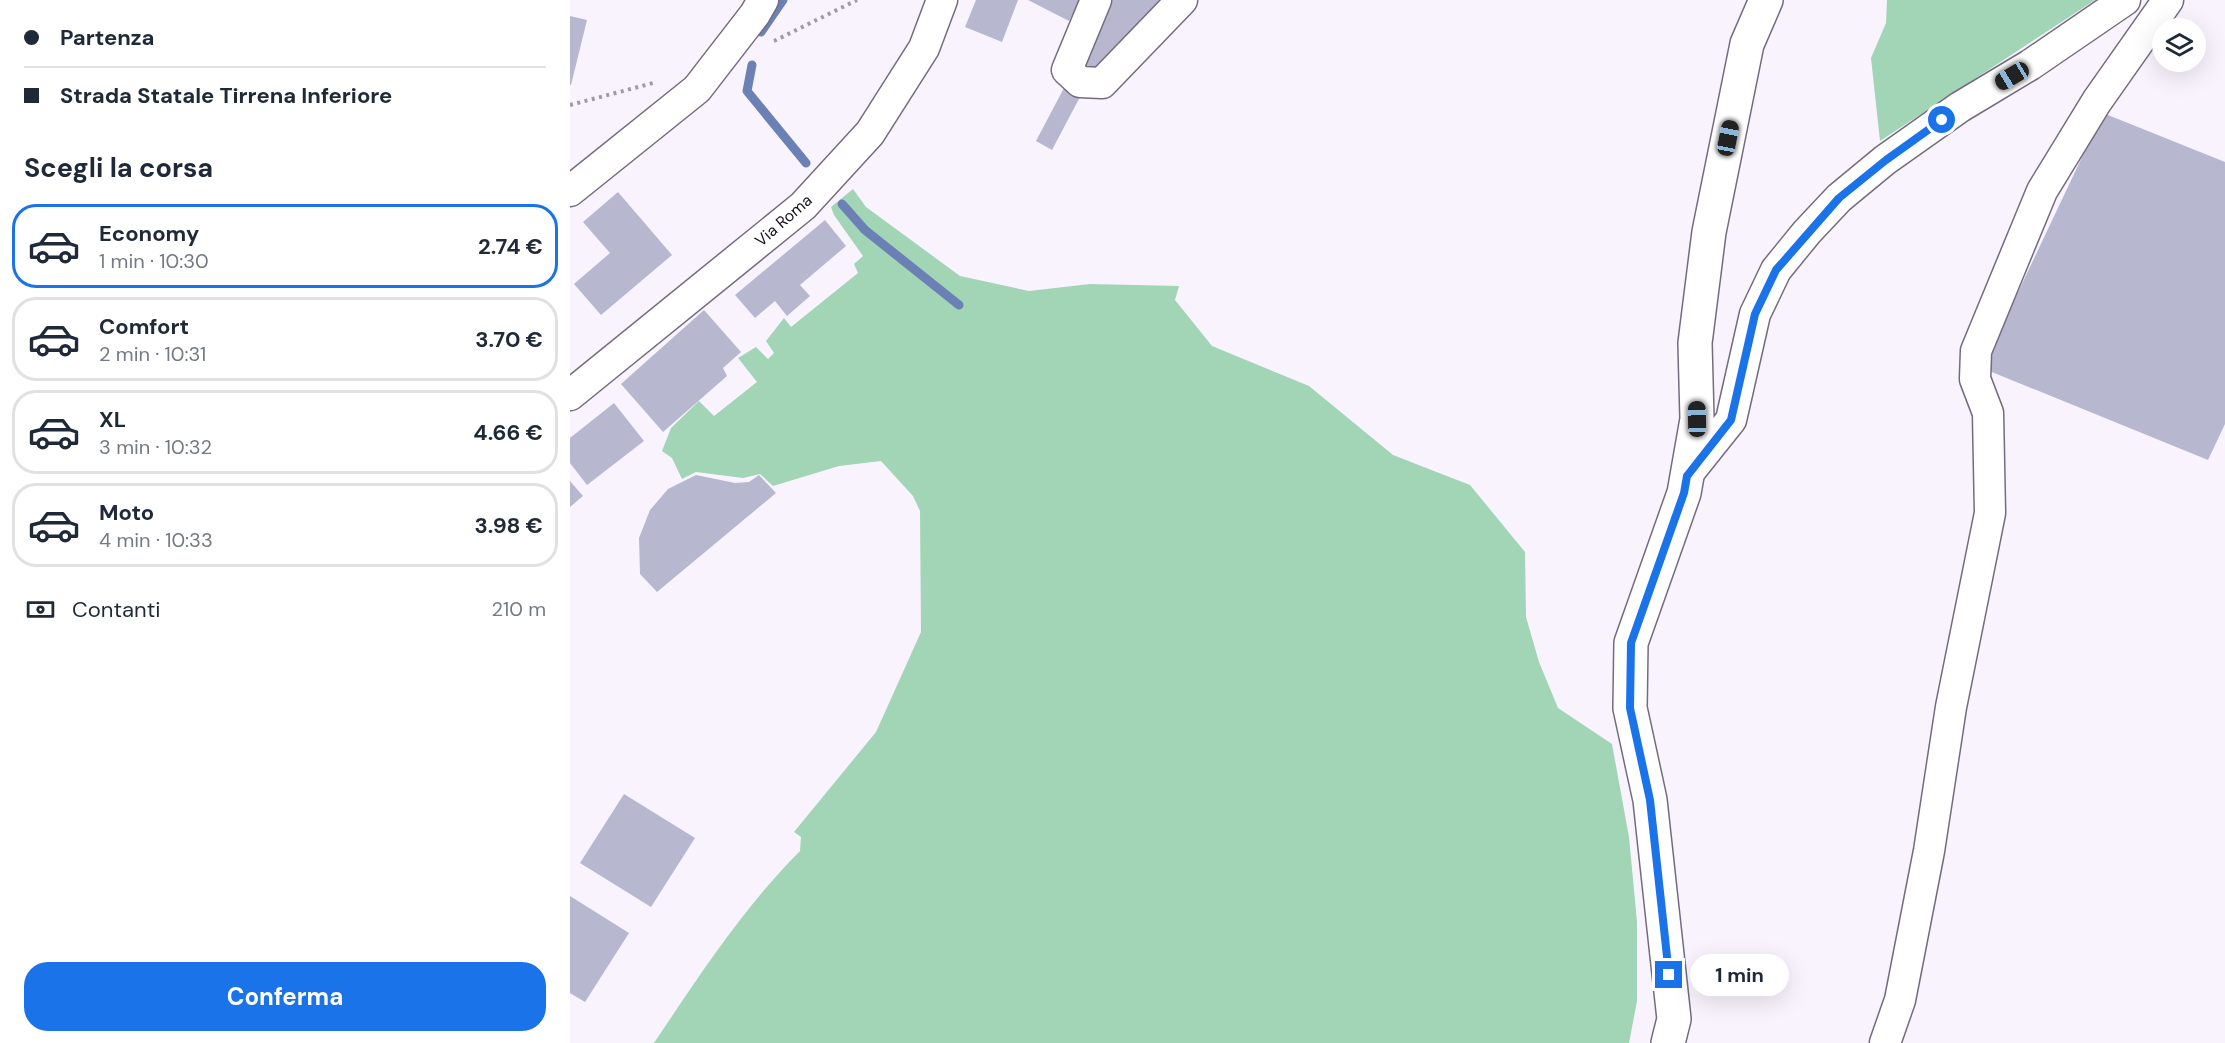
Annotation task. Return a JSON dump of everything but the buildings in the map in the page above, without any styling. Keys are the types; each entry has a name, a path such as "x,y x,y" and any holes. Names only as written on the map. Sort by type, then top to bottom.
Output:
{"main road":[{"path":"1668,1043 1674,1019 1650,800 1630,708 1631,643 1684,493 1697,419 1695,343 1709,232 1746,44 1766,0"}],"street":[{"path":"570,191 697,89 755,14 763,0"},
{"name":"Via Roma","path":"570,395 803,206 870,134 924,48 942,0"},
{"path":"1096,0 1067,70 1080,82 1102,83 1182,0"},
{"path":"1687,476 1731,420 1755,314 1776,270 1807,232 1839,198 1886,160 1960,107 2030,65 2125,0"},
{"path":"1886,1043 1900,1000 1929,851 1951,706 1990,513 1988,413 1975,379 1976,351 2042,191 2097,101 2168,0"}],"green space":[{"path":"1887,0 2095,0 1880,141 1871,58 1886,23"},
{"path":"853,189 866,207 960,276 1029,291 1090,284 1179,286 1175,300 1212,346 1309,386 1393,455 1470,485 1525,552 1526,617 1539,662 1558,708 1612,744 1629,837 1637,922 1637,1001 1629,1043 654,1043 741,919 800,851 801,837 794,832 876,732 921,632 920,511 913,496 881,461 839,466 773,486 760,474 743,478 696,472 682,479 672,458 662,451 671,428 699,401 714,416 757,382 738,358 756,347 768,359 774,353 766,341 784,318 791,327 858,273 854,264 863,256 834,215 831,207"}],"waterway":[{"path":"761,32 783,0"},
{"path":"752,65 747,91 806,163"},
{"path":"842,204 865,230 959,305"}],"route":[{"path":"1669,975 1650,800 1630,708 1631,643 1684,493 1687,476 1731,420 1755,314 1776,270 1839,198 1886,160 1942,120"}]}
